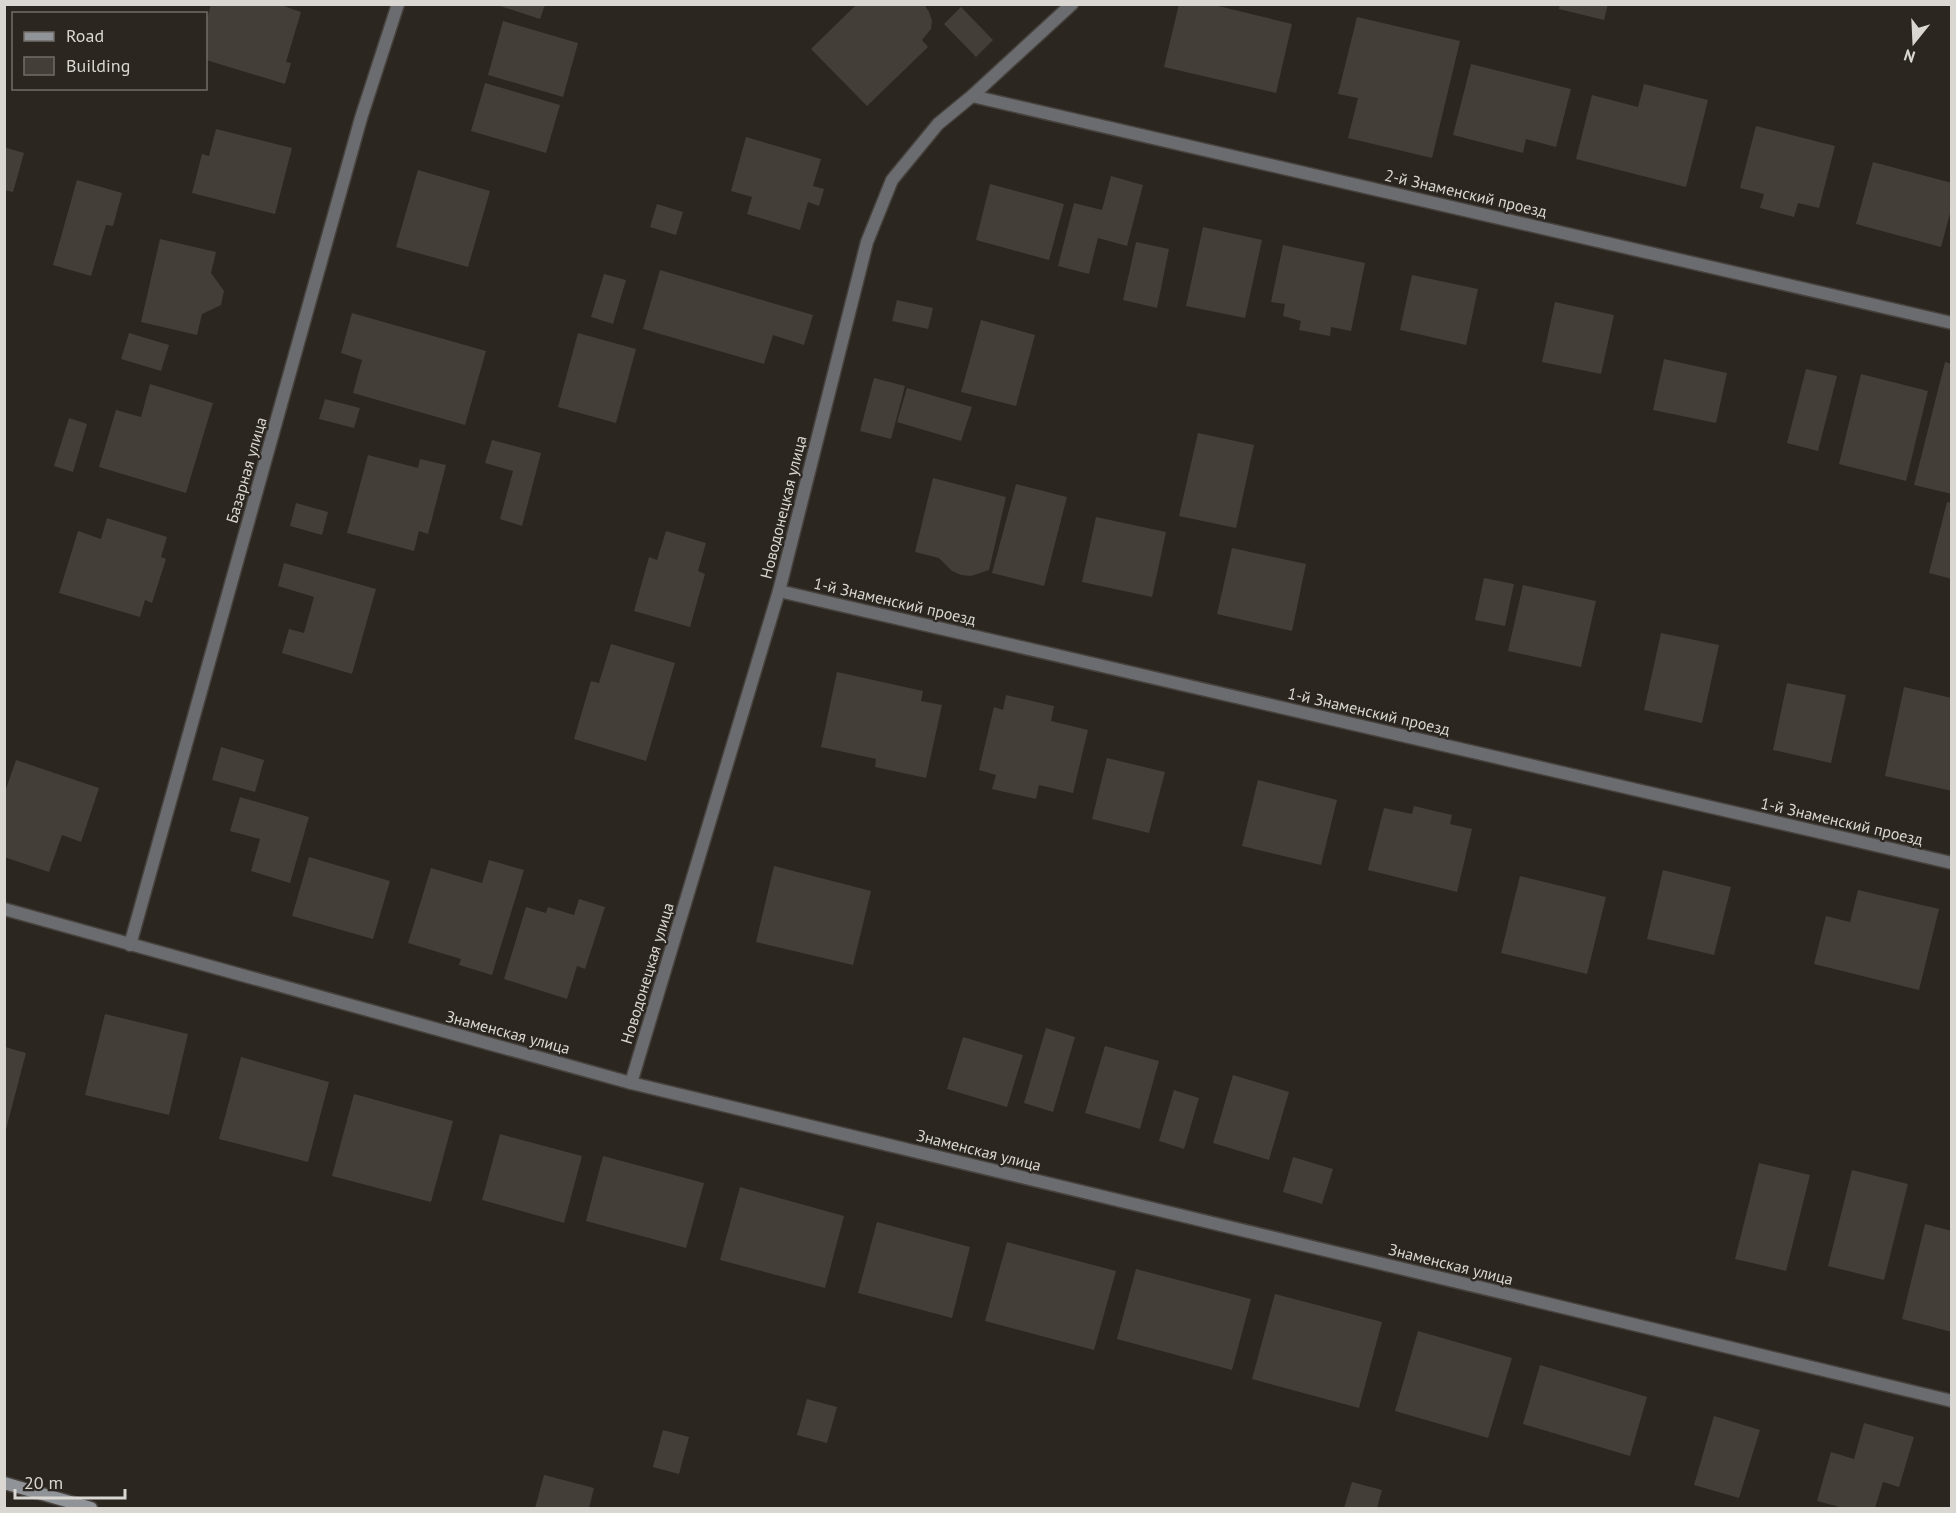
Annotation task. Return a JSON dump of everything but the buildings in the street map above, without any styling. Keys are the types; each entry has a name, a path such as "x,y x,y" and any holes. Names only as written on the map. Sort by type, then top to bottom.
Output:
{"street":[{"name":"Базарная улица","path":"130,945 358,129 398,4"},
{"name":"Новодонецкая улица","path":"631,1083 778,591 867,242 892,180 938,124 972,96 1072,4"},
{"name":"2-й Знаменский проезд","path":"972,96 1952,322"},
{"name":"1-й Знаменский проезд","path":"778,591 1952,863"},
{"name":"Знаменская улица","path":"4,909 631,1083 1952,1401"},
{"path":"4,1483 91,1509"}]}
